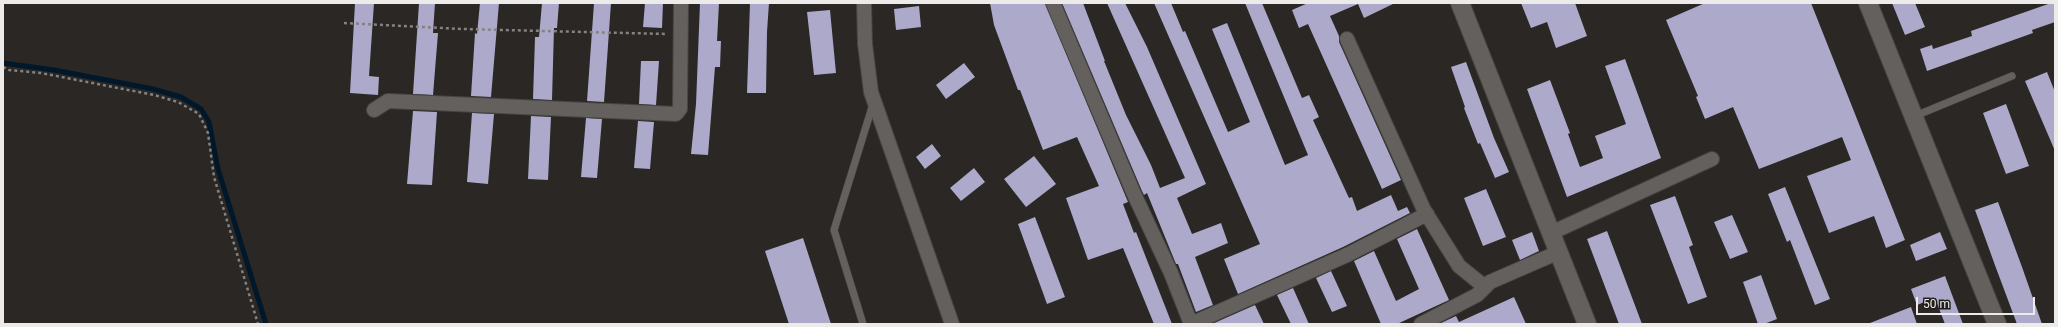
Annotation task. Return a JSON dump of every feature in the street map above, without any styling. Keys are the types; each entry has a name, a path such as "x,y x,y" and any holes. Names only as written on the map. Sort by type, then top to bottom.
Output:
{"street":[{"path":"374,110 388,101 676,114 680,110 681,3"},
{"path":"864,3 865,44 871,92 952,324"},
{"path":"1053,3 1134,194 1171,273 1191,324 1347,255 1427,214"},
{"path":"1460,3 1587,324"},
{"path":"1868,3 1912,117 1997,324"},
{"path":"1347,39 1427,214 1459,266 1485,287"},
{"path":"1551,233 1712,159"},
{"path":"1421,324 1477,294 1490,282 1559,252"}],"lane":[{"path":"1912,117 2012,76"},
{"path":"863,324 834,230 874,102"}],"path":[{"path":"344,23 462,29 681,34"},
{"path":"3,67 9,70 41,73 154,95 178,102 199,114 208,132 214,178 258,324"}],"building":[{"path":"355,3 374,3 369,76 379,77 378,95 350,93"},
{"path":"419,3 435,3 433,33 438,33 433,95 413,94"},
{"path":"480,3 499,3 491,97 471,96 475,33 477,34"},
{"path":"542,3 559,3 557,28 554,28 552,100 533,99 535,37 539,37"},
{"path":"594,3 611,3 604,102 587,101"},
{"path":"645,3 663,3 662,28 643,27"},
{"path":"700,3 719,3 717,41 721,41 720,67 715,67 708,155 691,154 696,104"},
{"path":"750,3 769,3 766,93 747,93"},
{"path":"990,3 1045,3 1128,202 1123,204 1134,233 1136,232 1172,324 1154,324 1123,248 1088,260 1066,198 1099,186 1077,137 1043,150 1020,90 1018,90 994,25"},
{"path":"1062,3 1083,3 1126,115 1151,165 1160,188 1185,178 1107,3 1125,3 1147,47 1206,184 1177,198 1192,234 1221,223 1228,243 1195,257 1213,305 1196,312 1178,264 1176,264 1147,193 1144,195 1142,191"},
{"path":"1154,3 1171,3 1183,32 1185,31 1228,132 1250,122 1212,29 1227,23 1285,165 1308,155 1245,3 1262,3 1302,98 1309,95 1319,117 1313,120 1349,198 1352,197 1357,211 1391,195 1398,211 1407,207 1410,213 1343,247 1238,294 1224,259 1260,244"},
{"path":"1308,3 1395,3 1364,18 1358,4 1330,16 1339,36 1339,42 1401,180 1382,189 1308,24 1299,28 1292,10"},
{"path":"1521,3 1575,3 1587,36 1556,48 1547,22 1531,28"},
{"path":"1705,3 1811,3 1905,240 1886,248 1874,216 1829,233 1807,176 1851,160 1842,137 1759,169 1733,107 1705,119 1696,97 1698,96 1666,20"},
{"path":"1892,3 1915,3 1925,27 1905,35"},
{"path":"2051,3 2055,3 2055,22 2032,30 2033,33 1927,71 1920,49 1932,45 1933,49 1972,36 1971,31"},
{"path":"919,6 921,27 896,30 894,9"},
{"path":"830,10 836,73 814,75 807,12"},
{"path":"1625,59 1661,158 1567,197 1527,89 1550,80 1570,133 1568,134 1580,167 1603,158 1595,136 1626,124 1605,66"},
{"path":"641,61 659,61 656,105 639,104"},
{"path":"1466,62 1494,138 1509,172 1495,178 1480,143 1478,144 1464,108 1465,107 1451,67"},
{"path":"964,63 975,77 946,99 936,85"},
{"path":"2047,72 2055,92 2055,151 2025,81"},
{"path":"2006,104 2029,166 2006,174 1983,113"},
{"path":"413,111 437,112 432,185 407,184"},
{"path":"472,113 494,114 488,184 467,182"},
{"path":"531,116 551,117 548,180 528,179"},
{"path":"586,118 602,119 597,178 581,177"},
{"path":"638,121 654,122 650,169 634,168"},
{"path":"932,144 941,156 925,169 916,157"},
{"path":"1034,156 1056,184 1026,207 1004,179"},
{"path":"974,168 985,182 961,201 950,188"},
{"path":"1785,187 1830,299 1815,305 1790,240 1787,242 1768,194"},
{"path":"1486,189 1506,237 1483,246 1464,198"},
{"path":"1675,196 1693,245 1689,247 1707,297 1688,304 1650,205"},
{"path":"1998,202 2042,324 2017,324 1975,210"},
{"path":"1732,215 1748,252 1730,259 1714,222"},
{"path":"1035,217 1065,297 1047,304 1018,224"},
{"path":"1417,229 1449,300 1397,324 1381,324 1354,261 1374,251 1396,301 1419,289 1397,239"},
{"path":"1607,231 1642,324 1619,324 1587,239"},
{"path":"1532,232 1539,251 1520,260 1512,240"},
{"path":"1940,232 1947,249 1916,261 1910,245"},
{"path":"803,238 831,324 789,324 765,251"},
{"path":"1331,271 1347,306 1332,312 1316,278"},
{"path":"1761,275 1777,319 1764,324 1758,324 1743,282"},
{"path":"1945,276 1963,324 1945,324 1935,298 1917,305 1911,289"},
{"path":"1293,288 1309,324 1291,324 1277,295"},
{"path":"1514,297 1526,324 1439,324 1456,316 1459,322"},
{"path":"1255,305 1264,324 1212,324"},
{"path":"1911,307 1917,324 1870,324 1870,323"}],"waterway":[{"path":"3,63 54,70 153,89 181,97 201,109 209,122 218,169 266,324"}]}
